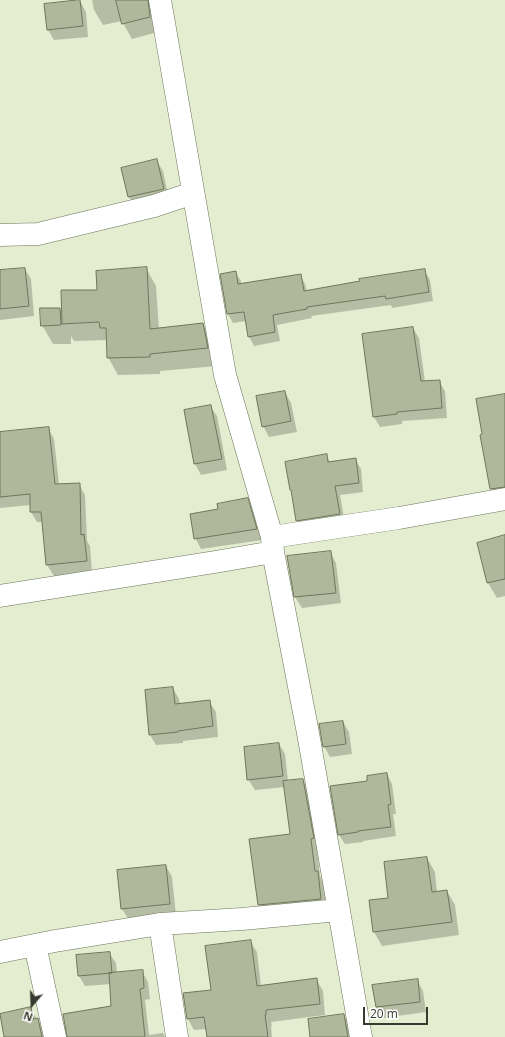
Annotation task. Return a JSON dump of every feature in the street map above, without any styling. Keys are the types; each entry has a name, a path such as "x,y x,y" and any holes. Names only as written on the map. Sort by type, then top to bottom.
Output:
{"street":[{"path":"160,0 225,375 272,545 308,733 361,1037"},
{"path":"0,235 38,234 154,206 193,194"},
{"path":"0,596 215,562 272,545 399,518 505,499"},
{"path":"0,952 160,924 242,919 339,910"},
{"path":"160,924 177,1037"},
{"path":"35,945 55,1037"}],"building":[{"path":"80,0 83,26 47,30 44,4"},
{"path":"116,0 148,0 150,17 122,24"},
{"path":"157,159 164,189 128,197 121,168"},
{"path":"147,267 150,329 203,323 208,348 150,354 150,357 107,358 106,328 100,328 99,322 62,324 61,290 97,290 96,271"},
{"path":"25,268 29,306 0,309 0,270"},
{"path":"425,269 429,292 386,299 385,296 307,307 307,309 273,315 275,332 248,337 244,312 227,314 220,274 236,271 238,284 301,274 304,291 360,281 359,279"},
{"path":"40,308 60,308 61,325 41,326"},
{"path":"413,327 421,381 440,380 442,408 397,412 397,414 373,417 362,334"},
{"path":"285,391 291,421 262,427 256,396"},
{"path":"505,394 505,487 490,489 480,435 482,434 476,399"},
{"path":"211,405 222,459 194,464 184,410"},
{"path":"49,427 55,484 80,483 81,535 84,534 87,561 46,565 41,512 30,512 30,494 0,497 0,432"},
{"path":"327,454 328,462 356,458 359,483 335,486 340,514 296,521 285,462"},
{"path":"248,498 257,529 194,539 190,514 218,509 217,504"},
{"path":"505,535 505,579 487,583 477,543"},
{"path":"331,551 336,593 294,597 287,556"},
{"path":"173,687 175,704 210,700 213,726 149,735 145,690"},
{"path":"343,721 346,744 323,747 319,724"},
{"path":"279,743 283,776 247,780 244,747"},
{"path":"387,773 391,804 388,805 391,827 338,835 330,786 367,781 367,776"},
{"path":"303,779 314,838 311,839 315,871 318,871 321,899 258,905 249,839 290,834 283,781"},
{"path":"427,857 432,892 447,890 452,922 373,932 369,900 388,898 384,862"},
{"path":"166,865 170,904 121,909 117,870"},
{"path":"251,940 257,986 317,978 320,1004 266,1010 265,1015 268,1037 207,1037 204,1017 187,1019 183,993 211,990 205,946"},
{"path":"110,952 112,973 78,976 76,955"},
{"path":"143,970 144,988 140,989 145,1037 67,1037 63,1014 111,1006 109,973"},
{"path":"418,979 420,1002 376,1007 372,985"},
{"path":"31,1007 33,1019 38,1018 42,1037 4,1037 0,1014"},
{"path":"344,1014 348,1037 310,1037 308,1019"}]}
